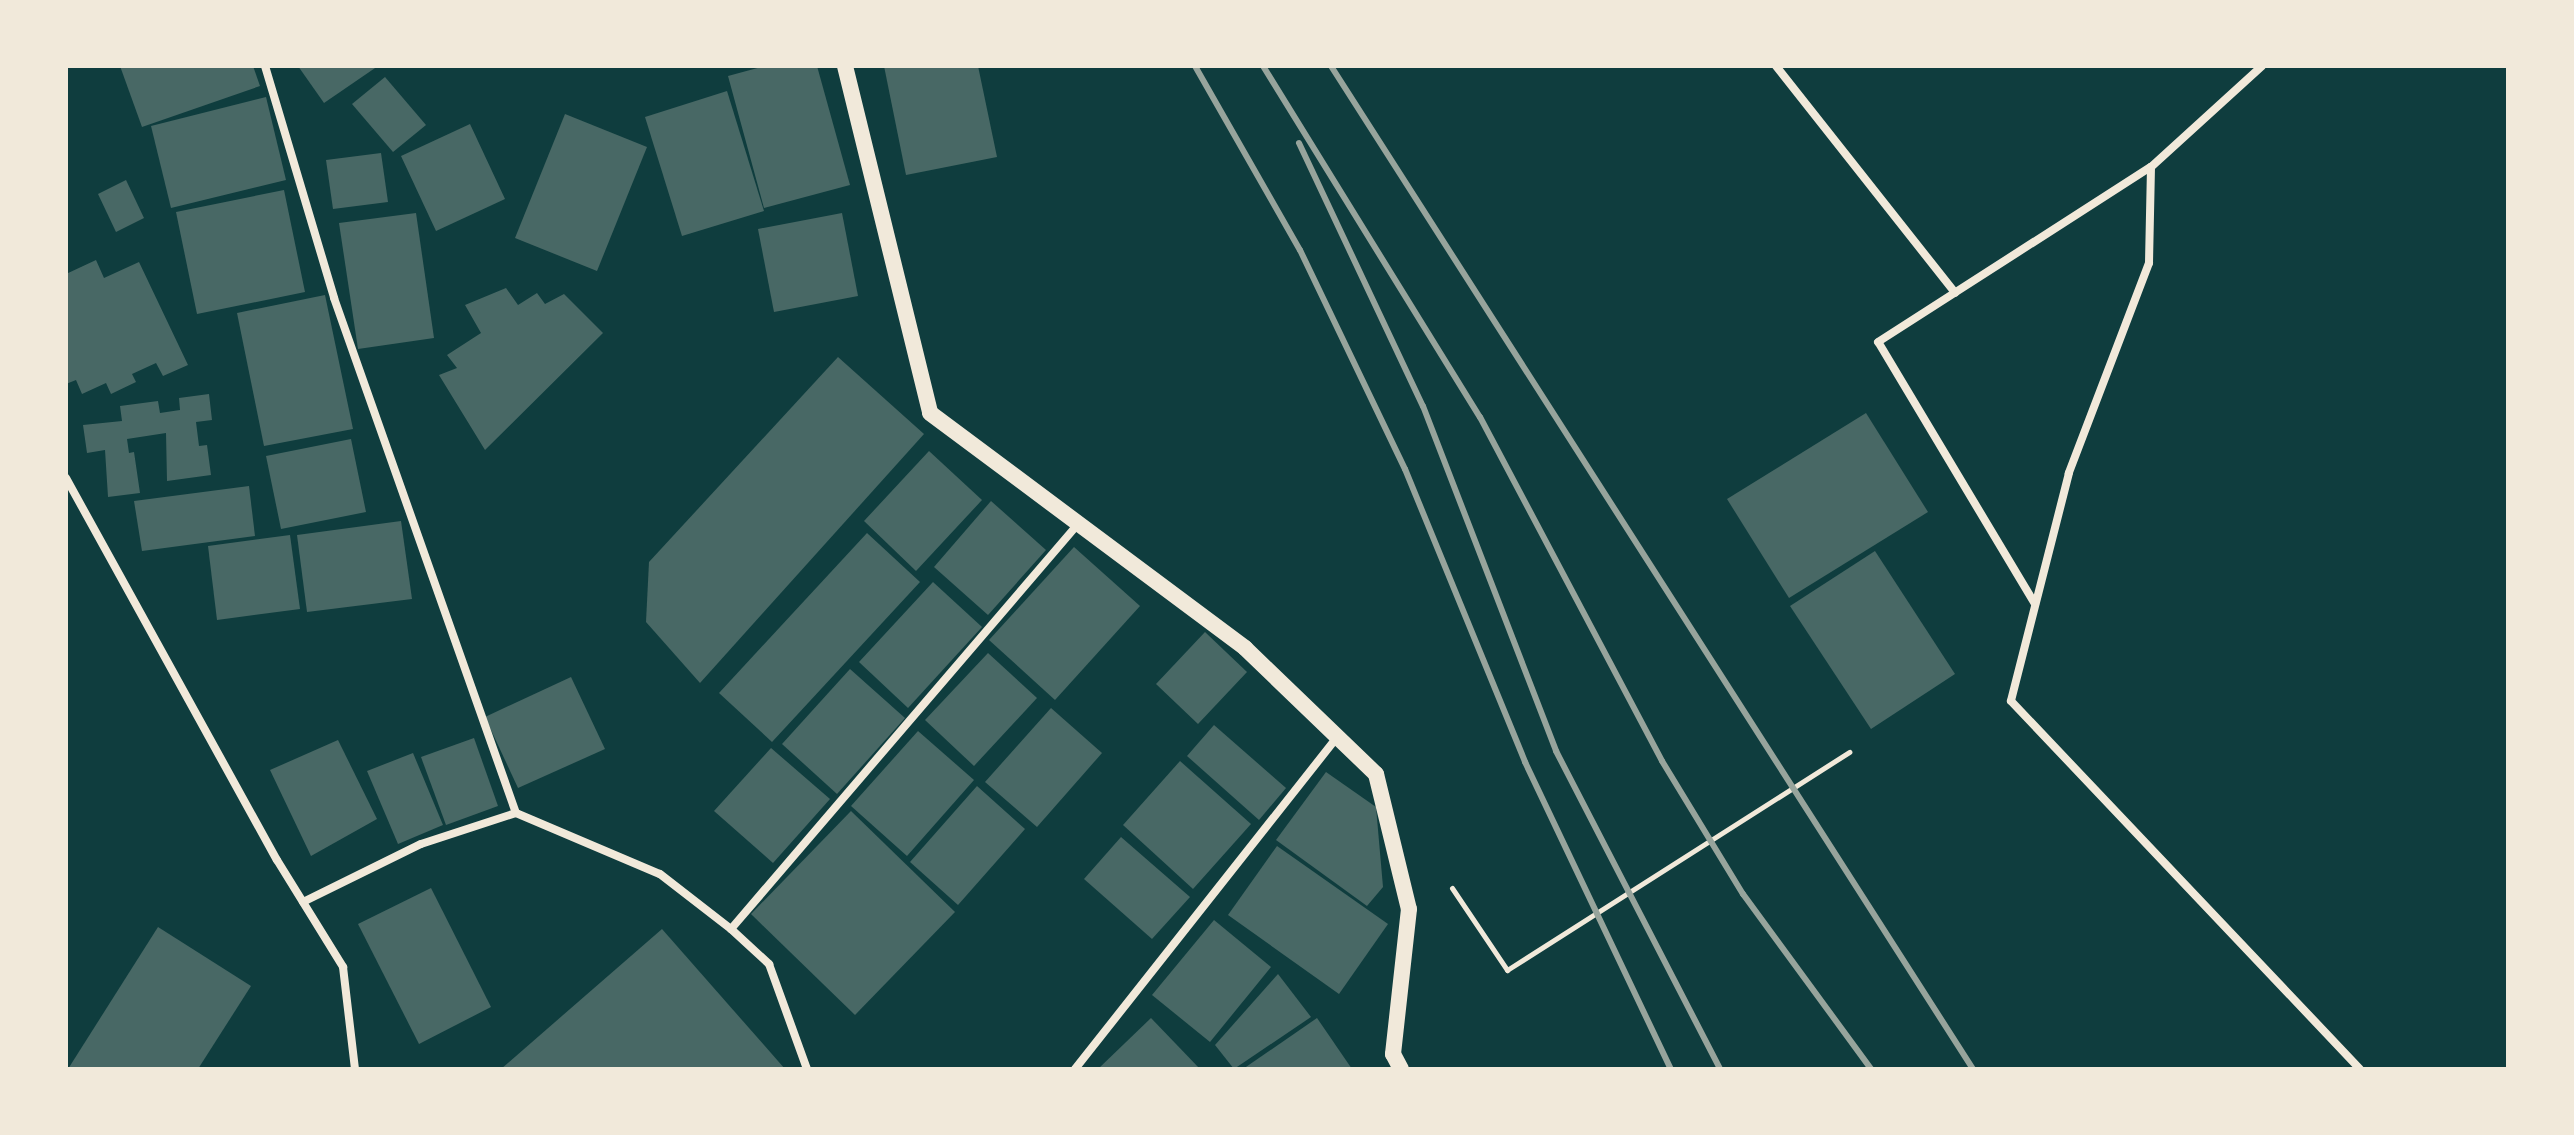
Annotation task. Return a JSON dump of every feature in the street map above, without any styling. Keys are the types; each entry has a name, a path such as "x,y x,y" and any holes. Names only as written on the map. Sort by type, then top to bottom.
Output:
{"main road":[{"path":"845,66 930,413 1245,648 1376,774 1409,909 1393,1054 1401,1069"}],"street":[{"path":"265,66 334,298 516,813"},
{"path":"1776,66 1955,293"},
{"path":"2035,604 1878,342 2151,167 2262,66"},
{"path":"2151,167 2149,263 2069,473 2011,701 2360,1069"},
{"path":"66,478 303,902 343,967 355,1069"},
{"path":"731,929 1078,524"},
{"path":"1075,1069 1337,736"},
{"path":"303,902 421,844 516,813 660,874 731,929 769,964 807,1069"}],"path":[{"path":"1452,888 1507,970 1849,752"}],"building":[{"path":"120,66 253,66 260,86 142,127"},
{"path":"298,66 378,66 324,103"},
{"path":"765,66 817,66 850,185 764,208 728,76"},
{"path":"884,66 978,66 997,157 906,175"},
{"path":"385,77 426,125 393,152 352,104"},
{"path":"727,91 764,211 682,236 645,117"},
{"path":"266,97 286,180 171,208 151,126"},
{"path":"565,114 647,147 597,271 515,238"},
{"path":"470,124 505,199 436,231 401,156"},
{"path":"381,153 388,202 333,209 326,160"},
{"path":"126,180 144,218 116,232 98,194"},
{"path":"284,190 305,292 197,314 176,212"},
{"path":"416,213 434,338 358,349 339,223"},
{"path":"842,213 858,296 774,312 758,229"},
{"path":"96,260 104,278 139,262 188,365 163,376 156,363 132,374 136,382 111,394 106,383 82,394 76,380 66,384 66,274"},
{"path":"506,288 518,305 537,293 545,304 564,294 603,333 485,450 439,375 457,368 447,355 481,333 465,305"},
{"path":"325,295 353,429 264,446 237,313"},
{"path":"838,357 924,434 700,683 646,622 649,562"},
{"path":"209,394 212,420 196,422 199,446 207,445 211,475 167,481 166,433 127,439 129,453 134,452 140,493 108,497 105,450 87,453 83,425 122,421 120,406 158,401 160,413 180,410 179,398"},
{"path":"1866,413 1928,512 1789,598 1727,499"},
{"path":"351,439 366,512 281,529 266,456"},
{"path":"929,451 982,500 916,571 864,521"},
{"path":"249,486 255,536 142,551 134,501"},
{"path":"991,501 1046,550 988,615 934,567"},
{"path":"401,521 412,599 307,612 297,535"},
{"path":"867,533 920,582 772,742 719,693"},
{"path":"290,535 300,609 217,620 208,546"},
{"path":"1074,547 1140,606 1055,700 989,640"},
{"path":"1875,551 1955,674 1871,729 1790,606"},
{"path":"933,582 982,627 908,708 859,662"},
{"path":"1205,632 1247,672 1198,724 1156,684"},
{"path":"988,653 1037,698 974,766 925,720"},
{"path":"850,669 905,718 837,794 782,744"},
{"path":"571,677 605,749 518,788 485,717"},
{"path":"1051,708 1102,753 1037,827 985,782"},
{"path":"1214,725 1286,788 1259,820 1187,756"},
{"path":"918,731 974,780 907,856 851,806"},
{"path":"474,738 498,806 446,825 421,757"},
{"path":"338,740 377,819 311,856 270,770"},
{"path":"771,748 830,799 773,863 714,811"},
{"path":"413,753 443,825 398,844 367,771"},
{"path":"1180,761 1251,824 1193,889 1123,825"},
{"path":"1326,772 1376,807 1383,887 1367,906 1276,840"},
{"path":"977,786 1025,829 958,905 910,862"},
{"path":"851,811 955,912 855,1015 751,914"},
{"path":"1121,837 1190,897 1152,939 1084,879"},
{"path":"1277,846 1388,924 1339,994 1228,915"},
{"path":"431,888 491,1007 419,1044 358,924"},
{"path":"1214,920 1271,967 1210,1042 1152,995"},
{"path":"158,927 251,986 198,1069 68,1069"},
{"path":"662,929 785,1069 501,1069"},
{"path":"1278,974 1311,1017 1234,1069 1215,1045"},
{"path":"1151,1018 1200,1069 1098,1069"},
{"path":"1317,1018 1352,1069 1243,1069"}],"railway":[{"path":"1195,66 1300,250 1405,469 1525,762 1671,1069"},
{"path":"1263,66 1480,417 1662,761 1743,894 1871,1069"},
{"path":"1331,66 1973,1069"},
{"path":"1299,143 1423,406 1556,751 1720,1069"}]}
